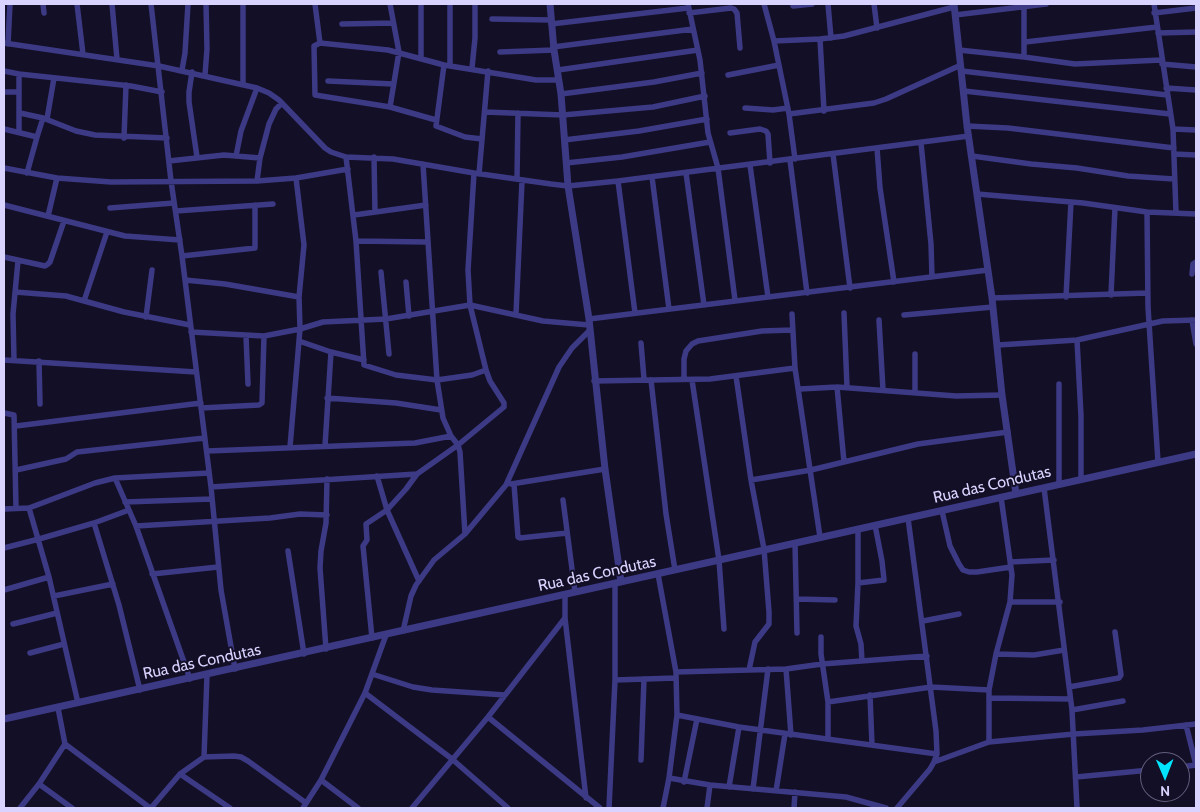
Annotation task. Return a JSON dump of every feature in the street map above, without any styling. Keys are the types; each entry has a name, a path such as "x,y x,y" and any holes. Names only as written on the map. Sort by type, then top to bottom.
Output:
{"street":[{"path":"10,4 6,43 182,70 257,88 269,93 282,102 325,148 346,157 374,157 568,186 618,182 969,136"},
{"path":"43,4 44,13"},
{"path":"77,4 83,54"},
{"path":"112,4 117,59"},
{"path":"151,4 171,181 207,451 222,601 235,669"},
{"path":"182,70 188,4"},
{"path":"205,75 207,49 206,4"},
{"path":"243,4 243,85"},
{"path":"315,4 320,43"},
{"path":"390,4 392,23 399,52 390,107"},
{"path":"421,4 421,58"},
{"path":"450,4 447,65 436,120 437,127 465,137 482,139"},
{"path":"472,68 475,38 475,4"},
{"path":"550,4 561,94 568,186 589,325 618,583 609,808"},
{"path":"764,4 789,111 792,160 807,293"},
{"path":"794,6 812,4"},
{"path":"828,4 831,38"},
{"path":"874,4 877,28"},
{"path":"955,16 1046,4"},
{"path":"1154,4 1173,129 1176,213"},
{"path":"774,41 831,38 877,28 954,5 967,126 992,298 1002,395 1016,494"},
{"path":"1024,7 1024,56"},
{"path":"689,8 702,73 710,142 718,168 735,300"},
{"path":"492,19 551,22 689,8 731,8 737,13 740,48"},
{"path":"1154,13 1196,8"},
{"path":"342,24 392,23"},
{"path":"500,52 554,48 693,28"},
{"path":"1025,42 1157,30 1196,32"},
{"path":"820,39 824,111"},
{"path":"436,120 390,107 315,95 314,46 320,43 399,52 447,65 536,80 559,80"},
{"path":"558,70 698,50"},
{"path":"959,50 1024,56 1075,64 1162,62 1196,67"},
{"path":"728,74 779,65"},
{"path":"745,108 824,111 874,103 961,68 1017,76 1166,91 1196,90"},
{"path":"4,71 162,92"},
{"path":"372,638 363,546 367,540 367,523 386,510 406,490 418,474 458,445 504,406 486,370 470,305 468,270 488,71"},
{"path":"192,72 189,102 198,157"},
{"path":"561,94 654,82 702,73"},
{"path":"19,74 19,131"},
{"path":"27,172 37,136 45,119 54,78"},
{"path":"328,81 393,84"},
{"path":"124,138 126,86"},
{"path":"236,156 241,130 257,88"},
{"path":"964,91 1170,114"},
{"path":"4,92 19,92"},
{"path":"485,112 563,115 653,107 705,96"},
{"path":"257,181 260,158 271,117 282,102"},
{"path":"20,113 45,119 76,131 95,135 124,138 167,138"},
{"path":"516,314 519,180 518,113"},
{"path":"564,140 639,131 706,119"},
{"path":"967,126 1008,128 1196,154"},
{"path":"4,129 37,136"},
{"path":"730,133 760,129 766,131 768,134 770,163"},
{"path":"1173,129 1196,130"},
{"path":"566,163 622,157 710,142"},
{"path":"921,143 931,244 932,277"},
{"path":"877,148 894,282"},
{"path":"834,154 850,288"},
{"path":"169,161 198,157 236,156 260,158"},
{"path":"972,156 1128,176 1174,179"},
{"path":"346,157 354,215 365,366 396,374 437,380 472,375 486,370"},
{"path":"374,157 375,212"},
{"path":"423,164 437,380 441,410 446,426 458,445 461,461 465,534"},
{"path":"750,165 768,297"},
{"path":"4,168 57,178 111,182 257,181 296,178 348,169"},
{"path":"686,173 704,305"},
{"path":"652,177 669,309"},
{"path":"48,216 57,178"},
{"path":"290,447 300,329 299,297 304,245 296,178"},
{"path":"618,182 635,312"},
{"path":"977,194 1071,202 1147,212 1196,214"},
{"path":"1066,297 1071,202"},
{"path":"110,208 174,203"},
{"path":"176,211 273,204"},
{"path":"4,205 107,232 135,237 180,240"},
{"path":"182,256 255,248 255,205"},
{"path":"354,215 426,205"},
{"path":"1111,295 1115,208"},
{"path":"1147,212 1147,293 1158,462"},
{"path":"4,258 45,266 50,262 64,221"},
{"path":"84,301 107,232"},
{"path":"356,242 428,242"},
{"path":"14,360 13,331 18,261"},
{"path":"1192,274 1193,264 1196,262"},
{"path":"146,317 152,270"},
{"path":"191,332 264,336 300,329 323,322 386,319 470,305 543,321 589,325 635,312 850,288 988,270"},
{"path":"381,272 389,354"},
{"path":"185,280 225,284 299,297"},
{"path":"406,282 409,316"},
{"path":"15,292 66,296 146,317 190,325"},
{"path":"992,298 1147,293"},
{"path":"904,315 993,307"},
{"path":"844,313 847,387"},
{"path":"792,314 795,368 800,389 820,537"},
{"path":"879,320 883,390"},
{"path":"998,345 1077,340 1172,320 1194,320 1196,344"},
{"path":"403,631 411,596 419,580 434,560 465,534 506,485 559,367 589,325"},
{"path":"684,379 686,351 692,344 698,341 762,331 792,330"},
{"path":"246,336 248,384"},
{"path":"16,426 201,406 259,405 262,403 264,336"},
{"path":"1077,340 1081,416 1081,479"},
{"path":"299,342 364,360"},
{"path":"641,343 644,379"},
{"path":"325,446 331,352"},
{"path":"915,354 915,393"},
{"path":"4,360 196,372"},
{"path":"39,361 40,404"},
{"path":"594,381 692,380 795,368"},
{"path":"736,376 751,480 764,549 768,624 755,642 749,670"},
{"path":"651,380 666,514 675,570"},
{"path":"692,380 719,560 724,629"},
{"path":"1059,384 1059,484"},
{"path":"837,387 844,462"},
{"path":"800,389 847,387 956,396 1002,395"},
{"path":"327,398 382,402 441,410"},
{"path":"4,413 13,413 16,426 16,508"},
{"path":"751,480 811,470 918,444 1008,432"},
{"path":"207,451 416,443 451,436"},
{"path":"16,470 66,459 75,453 205,438"},
{"name":"Rua das Condutas","path":"4,720 1196,454"},
{"path":"506,485 605,469"},
{"path":"4,509 29,508 95,482 115,478 209,473"},
{"path":"211,487 418,474"},
{"path":"377,476 386,510 419,580"},
{"path":"115,478 136,526 190,679"},
{"path":"326,649 320,568 326,515 327,479"},
{"path":"514,484 518,537 567,533"},
{"path":"1044,488 1060,602 1072,710 1077,808"},
{"path":"989,742 990,690 996,654 1010,602 1010,564 1001,497"},
{"path":"125,502 212,499"},
{"path":"563,500 575,592"},
{"path":"29,508 54,596 78,703"},
{"path":"4,548 94,523 129,510"},
{"path":"942,511 950,546 963,570 977,572 1010,564 1054,560"},
{"path":"136,526 270,518 300,514 326,515"},
{"path":"897,808 930,770 936,754 936,732 923,621 908,518"},
{"path":"94,523 113,584 140,690"},
{"path":"858,583 884,579 875,526"},
{"path":"858,529 856,626 861,644 862,661"},
{"path":"795,543 798,633"},
{"path":"288,550 304,654"},
{"path":"152,574 218,567"},
{"path":"658,574 676,675 677,715 662,808"},
{"path":"4,590 49,577"},
{"path":"54,596 113,584"},
{"path":"565,594 565,618 571,656 586,798"},
{"path":"797,599 835,600"},
{"path":"1010,602 1060,602"},
{"path":"13,624 57,613"},
{"path":"923,621 959,614"},
{"path":"412,808 488,718 565,618"},
{"path":"1069,687 1120,678 1115,632"},
{"path":"58,708 65,744 150,808 180,774 204,757 234,756 248,761 305,806 321,780 365,693 386,635"},
{"path":"820,637 828,702 828,739"},
{"path":"30,653 64,644"},
{"path":"996,654 1034,655 1064,650"},
{"path":"615,680 786,669 822,664 927,656"},
{"path":"753,788 768,669"},
{"path":"776,791 788,734 786,669"},
{"path":"372,674 422,689 505,695"},
{"path":"204,757 208,675"},
{"path":"641,760 644,679"},
{"path":"828,702 930,687 990,690"},
{"path":"365,693 452,759 505,807"},
{"path":"870,695 872,744"},
{"path":"989,698 1070,699"},
{"path":"1072,710 1123,701"},
{"path":"677,715 739,727 936,754"},
{"path":"488,718 600,808"},
{"path":"684,782 697,719"},
{"path":"934,762 989,742 1196,724"},
{"path":"1186,725 1196,765"},
{"path":"729,787 739,727"},
{"path":"20,808 39,784 65,744"},
{"path":"1076,777 1140,771"},
{"path":"180,774 230,808"},
{"path":"668,778 710,785 846,797 886,808"},
{"path":"321,780 358,808"},
{"path":"39,784 72,808"},
{"path":"707,808 710,785"},
{"path":"794,792 794,808"}]}
